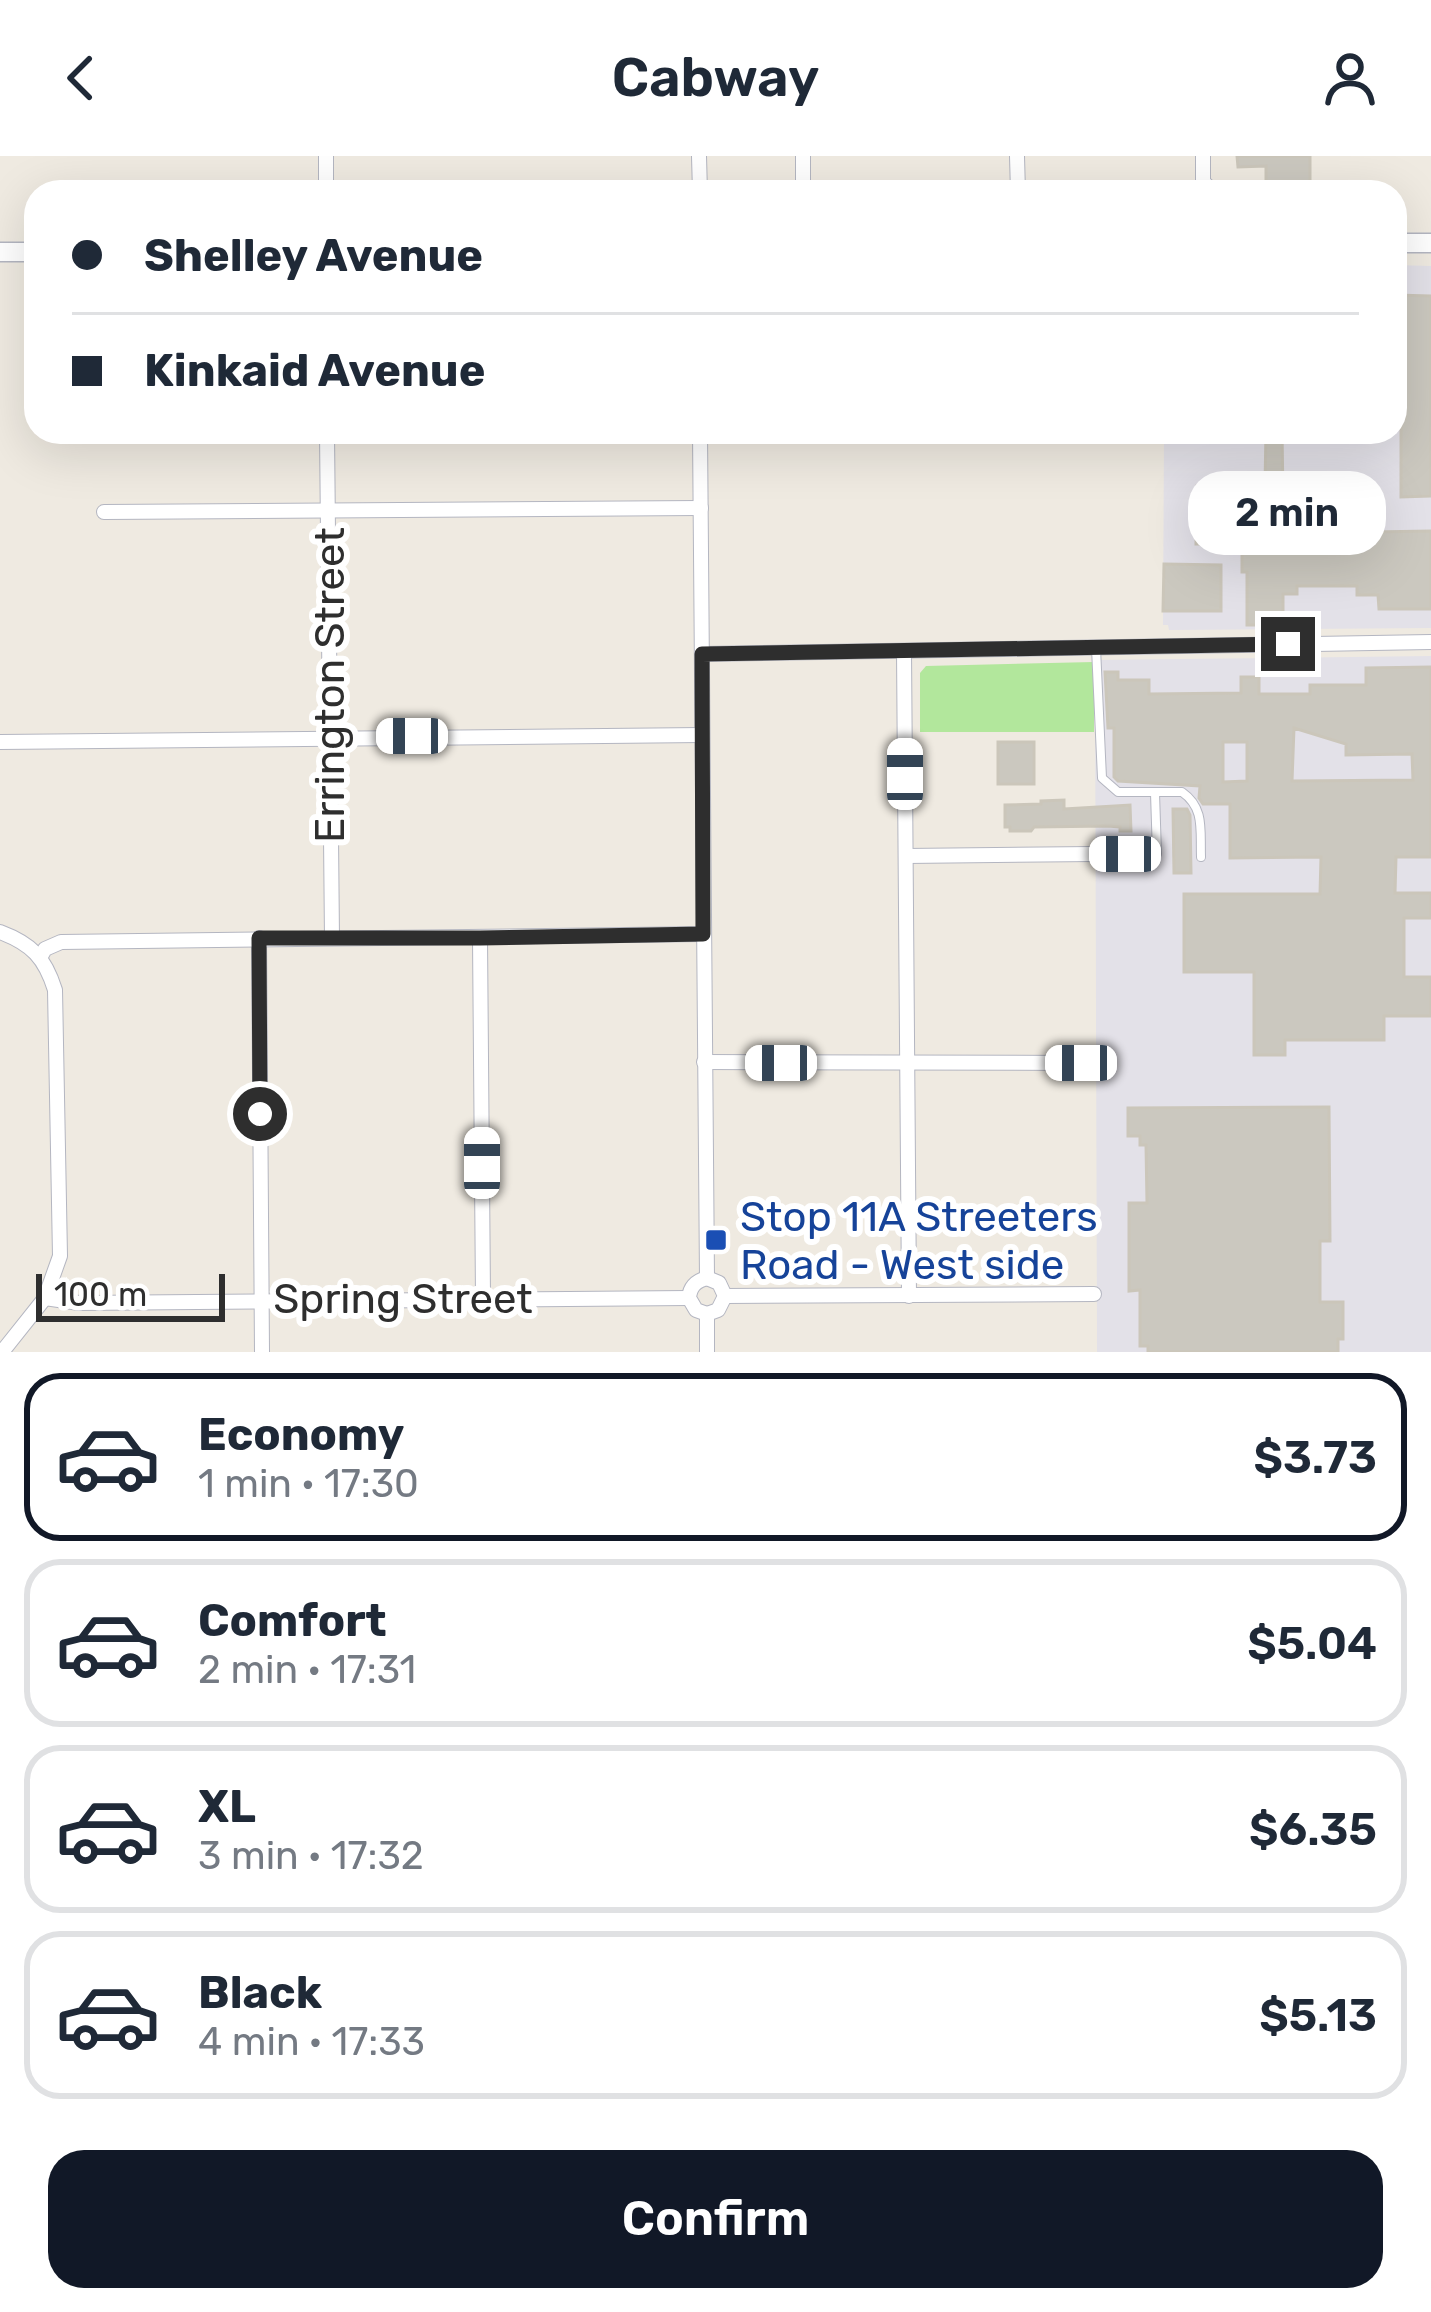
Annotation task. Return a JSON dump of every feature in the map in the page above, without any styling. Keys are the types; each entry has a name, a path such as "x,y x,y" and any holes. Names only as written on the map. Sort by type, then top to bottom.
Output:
{"street":[{"name":"Errington Street","path":"327,444 332,938"},
{"path":"700,444 707,1278"},
{"path":"104,512 700,508"},
{"path":"702,654 1431,642"},
{"path":"904,651 909,1296"},
{"path":"0,742 702,735"},
{"path":"905,856 1094,854"},
{"path":"0,932 41,956 55,990 59,1256 45,1298 2,1352"},
{"path":"41,956 61,942 703,934"},
{"path":"259,938 262,1352"},
{"path":"480,938 483,1298"},
{"path":"704,1062 1081,1063"},
{"path":"707,1278 719,1283 725,1296"},
{"path":"707,1278 692,1286 689,1298 696,1310 707,1314 718,1310 725,1296"},
{"path":"725,1296 1094,1294"},
{"name":"Spring Street","path":"45,1298 79,1303 689,1298"},
{"path":"707,1314 707,1352"}],"lane":[{"path":"1096,647 1102,778 1118,793 1182,792 1200,811 1201,857"},
{"path":"1094,854 1156,854 1155,793"}],"shaded area":[{"path":"1407,265 1431,266 1431,628 1169,630 1163,625 1164,444 1407,444"},
{"path":"1431,656 1431,1352 1097,1352 1095,660"}],"green space":[{"path":"1094,662 1094,732 920,732 920,673 926,666"}],"building":[{"path":"1237,156 1310,156 1310,180 1266,180 1266,166 1238,167"},
{"path":"1407,295 1431,296 1431,496 1401,497 1401,444 1407,444"},
{"path":"1266,444 1282,444 1283,497 1372,498 1372,532 1431,531 1431,609 1379,609 1378,595 1357,595 1357,586 1297,586 1297,594 1283,594 1283,625 1247,625 1242,544 1196,544 1197,486 1265,485"},
{"path":"1164,564 1221,565 1221,611 1163,611"},
{"path":"1431,667 1431,857 1396,857 1395,893 1431,893 1431,918 1404,918 1404,977 1431,977 1431,1016 1384,1016 1384,1040 1285,1040 1285,1055 1254,1055 1254,972 1184,972 1184,894 1320,894 1321,857 1230,858 1230,804 1203,804 1200,786 1118,781 1114,777 1114,728 1108,728 1105,672 1118,672 1118,680 1149,680 1149,694 1241,693 1241,677 1259,677 1259,694 1310,694 1310,685 1366,685 1366,668","holes":["1294,728 1346,744 1346,755 1412,754 1413,780 1292,781","1223,742 1247,742 1247,781 1223,782"]},
{"path":"998,742 1034,742 1034,784 998,784"},
{"path":"1064,800 1064,809 1130,805 1131,831 1108,826 1034,827 1031,831 1005,827 1005,805"},
{"path":"1173,809 1187,809 1190,815 1191,873 1174,873"},
{"path":"1329,1107 1330,1241 1320,1241 1320,1302 1343,1302 1343,1339 1338,1339 1338,1352 1148,1352 1148,1346 1140,1346 1140,1290 1129,1291 1129,1203 1147,1203 1146,1145 1140,1145 1140,1136 1128,1136 1128,1108"}],"place":[{"name":"Stop 11A Streeters Road - West side","path":"716,1240"}],"route":[{"path":"260,1114 259,938 703,934 702,654 1288,644"}]}
